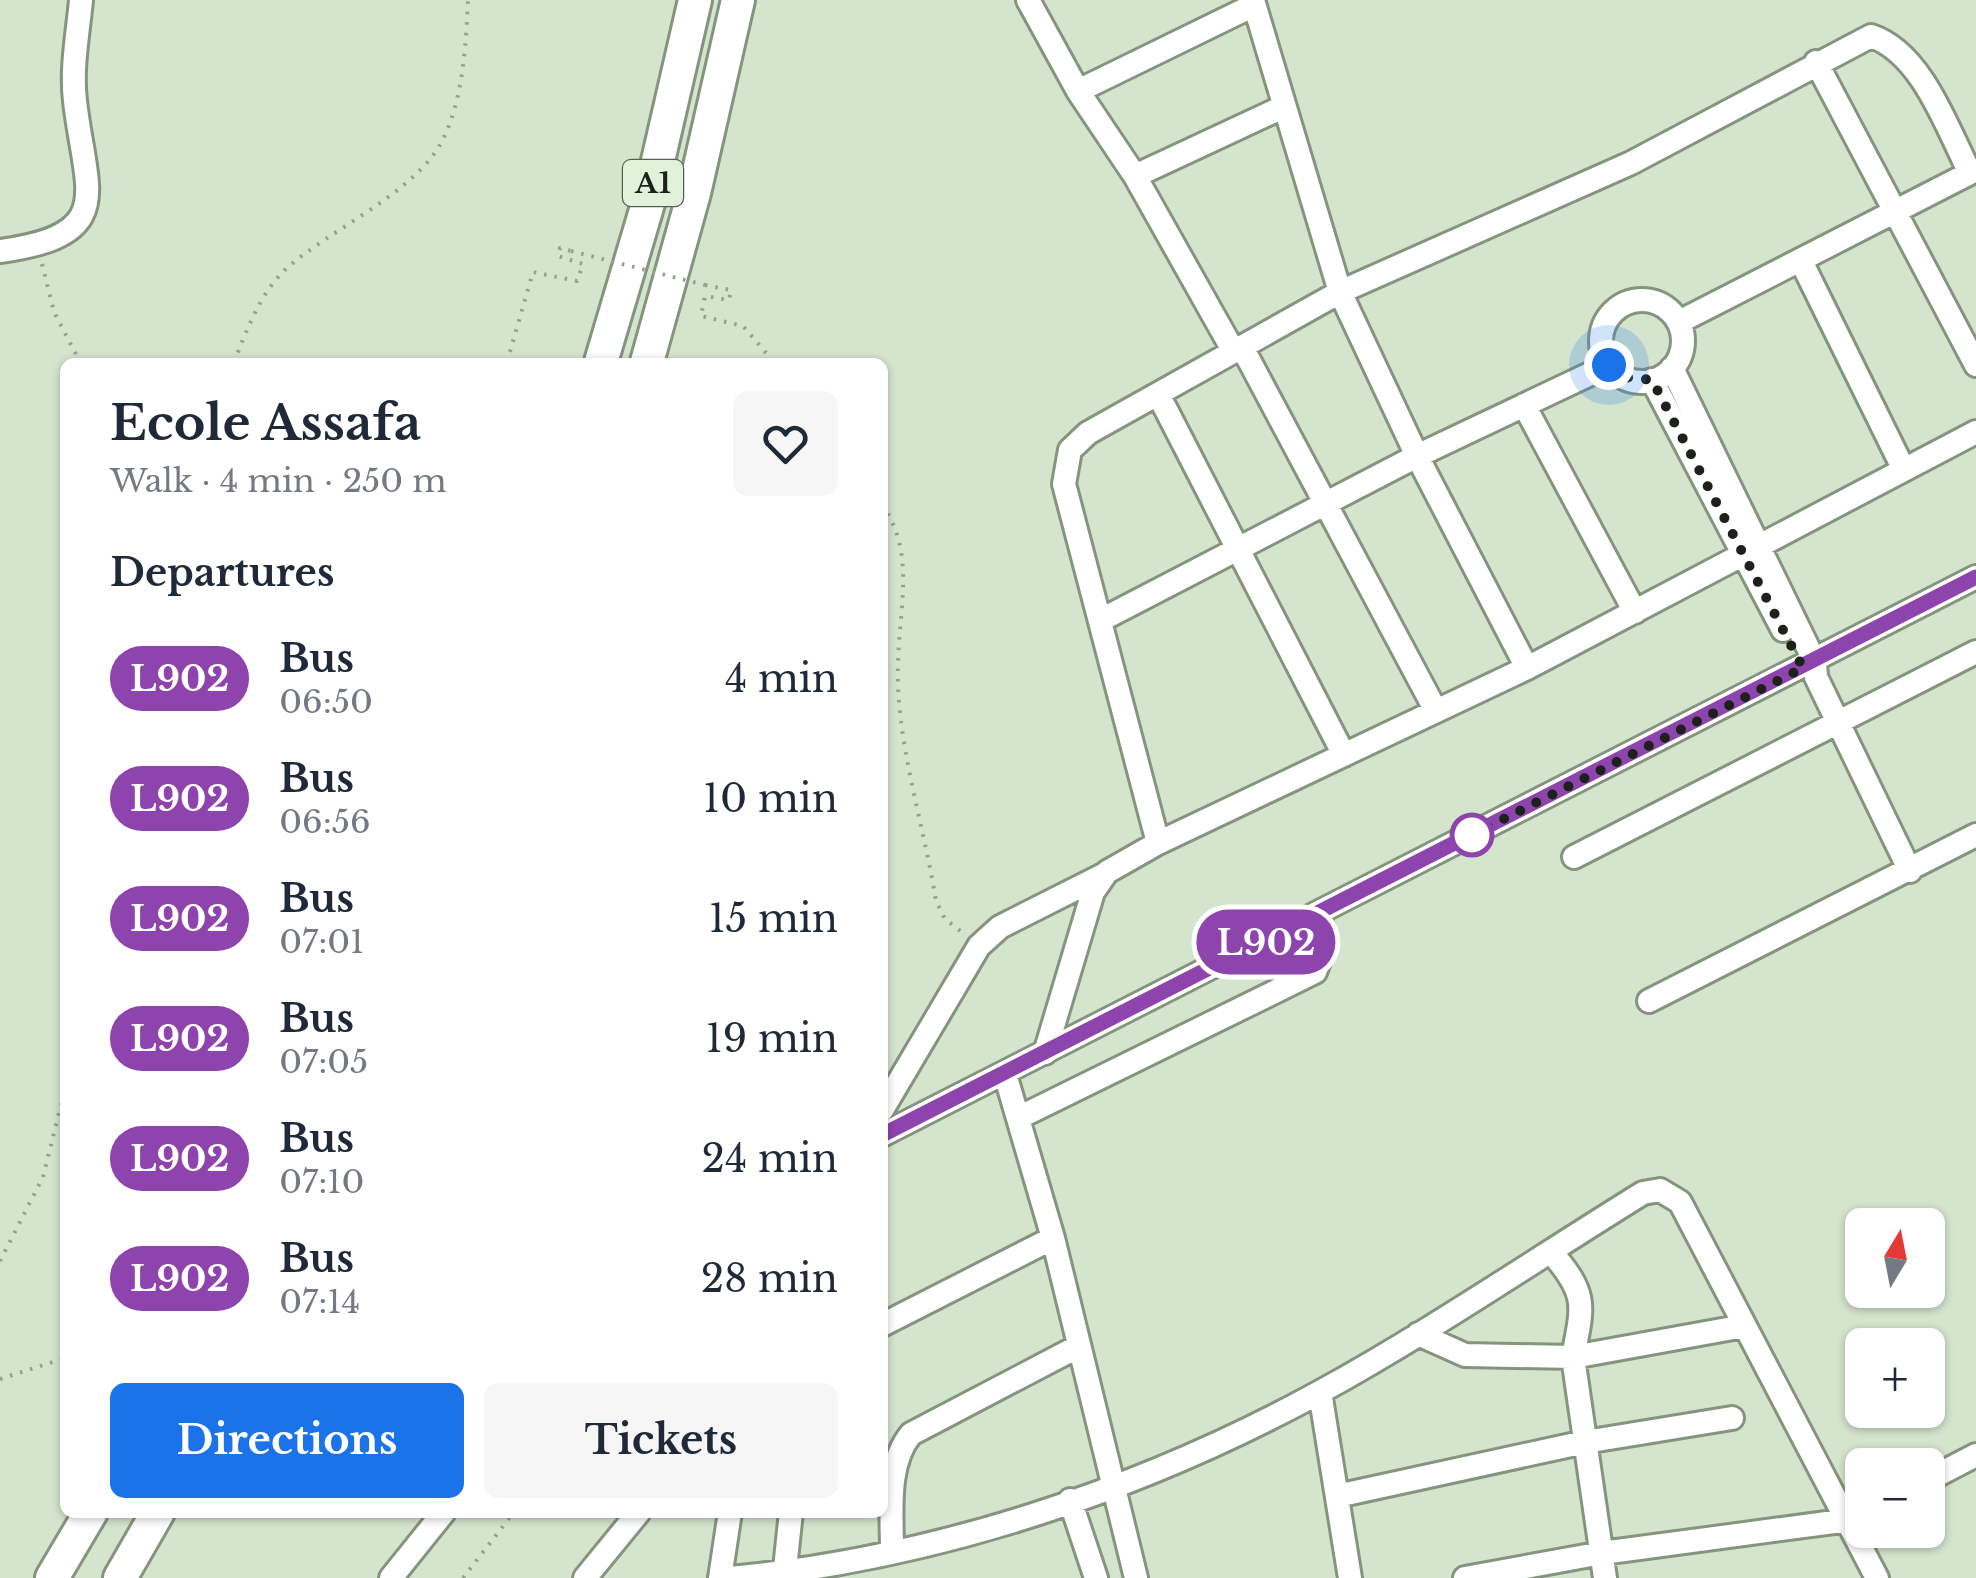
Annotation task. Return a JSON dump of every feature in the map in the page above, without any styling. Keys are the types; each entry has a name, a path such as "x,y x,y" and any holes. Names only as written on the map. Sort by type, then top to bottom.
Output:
{"highway":[{"name":"A1","path":"602,358 649,200 695,0"},
{"name":"A1","path":"649,358 694,193 738,0"},
{"path":"52,1578 87,1518"},
{"path":"120,1578 155,1518"}],"street":[{"path":"0,251 38,245 72,230 84,211 87,155 74,78 82,0"},
{"path":"1035,2 1078,91 1135,176 1328,502 1436,711"},
{"path":"1078,91 1254,2 1340,292 1418,456 1527,668"},
{"path":"1158,843 1074,530 1065,468 1070,450 1088,433 1340,292 1631,164 1871,36 1887,41 1916,75 1973,172 1802,263 1678,322"},
{"path":"1816,62 1976,365"},
{"path":"1135,176 1283,107"},
{"path":"1802,263 1904,470"},
{"path":"1653,302 1666,308 1678,322 1682,344 1662,374 1624,377 1609,365 1600,338 1612,312 1624,304 1653,302"},
{"path":"1101,620 1418,456 1609,365"},
{"path":"1662,374 1910,871"},
{"path":"1158,394 1235,550 1344,755"},
{"path":"1524,405 1635,612"},
{"path":"888,1100 979,946 1000,928 1158,843 1527,668 1976,432"},
{"path":"888,1131 1811,669 1976,577"},
{"path":"1574,857 1976,652"},
{"path":"1650,1001 1976,834"},
{"path":"1045,1053 1085,908 1107,872"},
{"path":"1018,1118 1315,972 1326,943 1319,916"},
{"path":"1005,1074 1054,1238 1136,1578"},
{"path":"730,1578 784,1575 879,1561 1113,1487 1221,1441 1320,1392 1552,1253 1644,1192 1670,1192 1680,1202 1744,1326 1845,1497"},
{"path":"888,1322 1054,1238"},
{"path":"1552,1253 1574,1279 1582,1300 1573,1357 1606,1578"},
{"path":"1418,1334 1453,1353 1573,1357 1744,1326"},
{"path":"888,1509 900,1446 911,1434 1079,1346"},
{"path":"1320,1392 1350,1578"},
{"path":"1336,1496 1585,1442 1732,1418"},
{"path":"1945,1471 1976,1455"},
{"path":"1070,1500 1096,1578"},
{"path":"392,1578 439,1518"},
{"path":"585,1578 634,1518"},
{"path":"720,1578 729,1518"},
{"path":"784,1575 790,1518"},
{"path":"879,1561 886,1518"},
{"path":"1465,1578 1845,1518"},
{"path":"1867,1548 1877,1578"}],"path":[{"path":"236,358 264,296 285,270 414,174 436,151 456,94 468,0"},
{"path":"38,245 54,312 78,358"},
{"path":"508,358 533,272 577,280 582,264 558,256 560,248 731,290 729,300 705,296 701,316 743,326 771,358"},
{"path":"888,513 895,522 903,551 897,693 936,900 945,919 979,946"},
{"path":"0,1261 43,1177 60,1109"},
{"path":"0,1378 60,1360"},
{"path":"463,1578 509,1518"}],"bus line":[{"name":"L902","path":"888,1132 1319,916 1976,577"}],"route":[{"path":"1472,835 1803,668 1652,380 1624,377 1609,365"}]}
